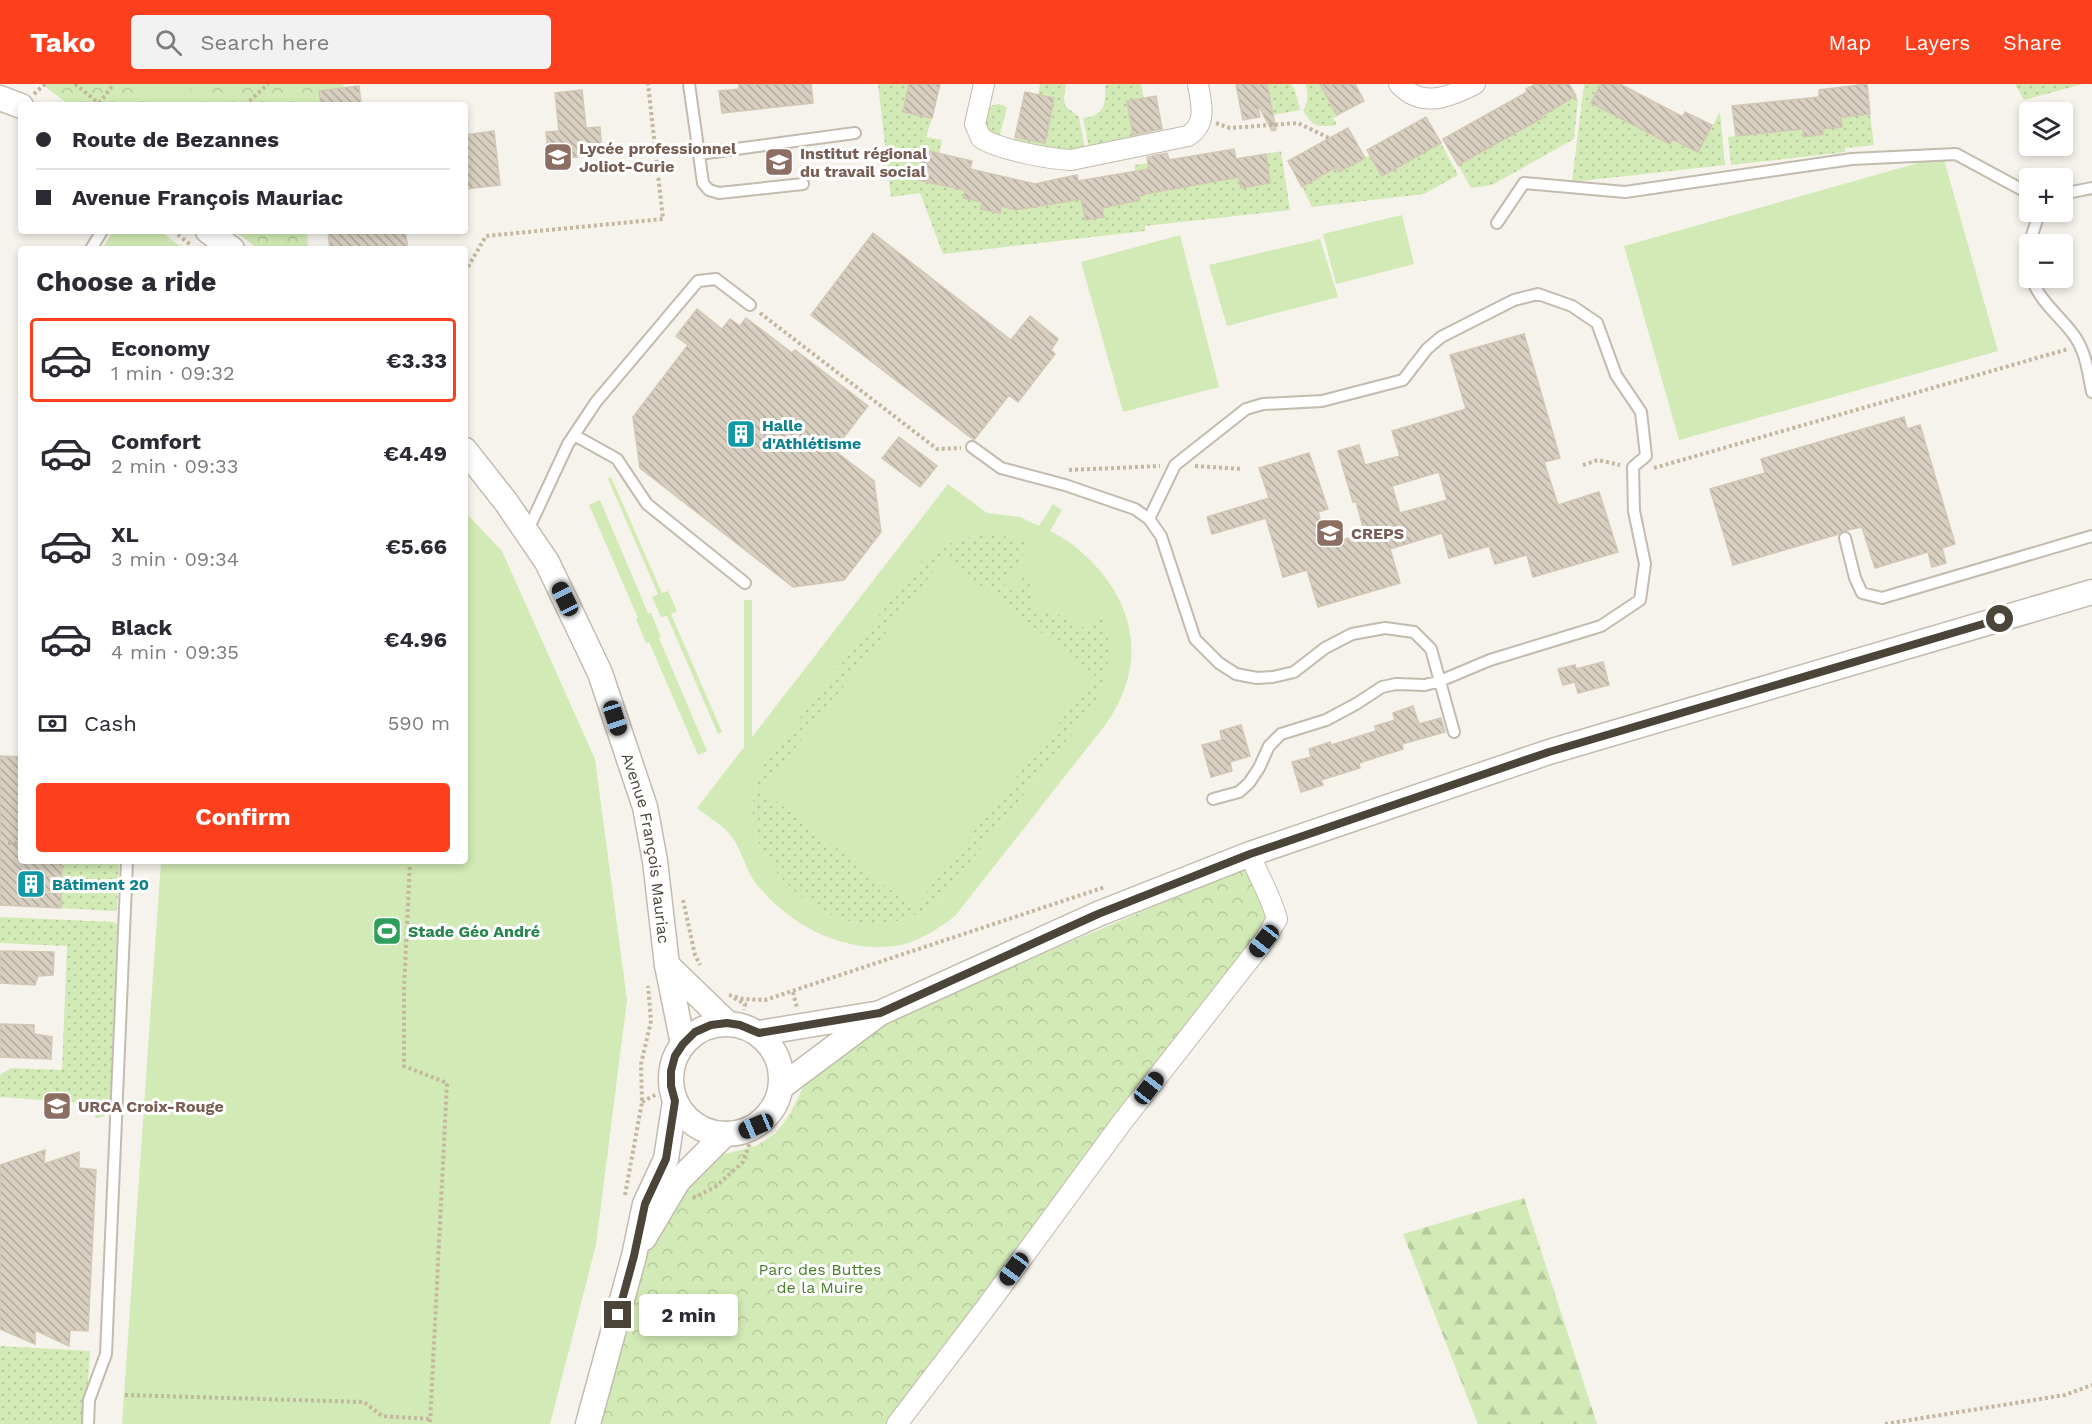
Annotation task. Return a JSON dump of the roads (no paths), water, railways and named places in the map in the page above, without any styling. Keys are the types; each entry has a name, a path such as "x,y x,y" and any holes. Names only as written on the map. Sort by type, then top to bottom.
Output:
{"street":[{"path":"984,84 975,124 981,138 996,145 1071,160 1188,136 1201,123 1198,84"},
{"path":"1400,84 1421,97 1433,99 1453,96 1475,84"},
{"path":"0,98 18,105"},
{"path":"212,234 228,246"},
{"name":"Avenue François Mauriac","path":"468,454 547,562 600,673 645,807 655,861 657,971 683,1044"},
{"path":"781,1087 880,1013 1098,914 1250,854 1549,752 2092,592"},
{"path":"897,1424 1123,1121 1264,941 1277,919 1273,903 1250,854"},
{"name":"Avenue François Mauriac","path":"657,971 742,1027"},
{"path":"742,1027 775,1051 781,1068 781,1087 777,1102 768,1116 756,1126 741,1132 725,1134 709,1132 695,1125 684,1114 675,1101 671,1086 671,1071 675,1056 695,1032 711,1025 742,1027 880,1013"},
{"path":"588,1424 634,1256 645,1204 666,1159 675,1101"},
{"path":"634,1256 678,1181 725,1134"}],"lane":[{"path":"689,84 703,183 709,190 719,193 803,184"},
{"path":"699,154 855,133"},
{"path":"1497,223 1524,183 1626,192 1852,159 1956,154 2019,188"},
{"path":"2073,193 2092,188"},
{"path":"527,532 574,435 596,402 698,281 716,279 750,305"},
{"path":"2035,288 2075,336 2086,358 2092,392"},
{"path":"1149,519 1175,465 1246,409 1263,404 1322,401 1403,380 1427,349 1441,337 1514,300 1538,294 1572,306 1597,324 1616,375 1641,412 1646,456 1633,468 1634,511 1645,564 1640,600 1600,626 1490,660 1440,681 1425,685 1396,684 1382,687 1326,720 1281,734 1269,746 1249,783 1239,792 1213,799"},
{"path":"574,435 617,459 647,504 745,583"},
{"path":"972,447 1001,468 1044,479 1135,509 1149,519 1161,536 1195,639 1219,663 1236,674 1257,678 1294,672 1325,648 1352,634 1385,628 1414,632 1431,649 1454,732"},
{"path":"1845,538 1855,578 1862,593 1882,598 2092,536"},
{"path":"88,1424 89,1400 106,1354 127,864"}],"place":[{"name":"Lycée professionnel Joliot-Curie","path":"558,157"},
{"name":"Institut régional du travail social","path":"779,162"},
{"name":"Halle d'Athlétisme","path":"741,434"},
{"name":"CREPS","path":"1330,533"},
{"name":"Bâtiment 20","path":"31,884"},
{"name":"Stade Géo André","path":"387,931"},
{"name":"URCA Croix-Rouge","path":"57,1106"}],"park label":[{"name":"Parc des Buttes de la Muire","path":"820,1278"}]}
